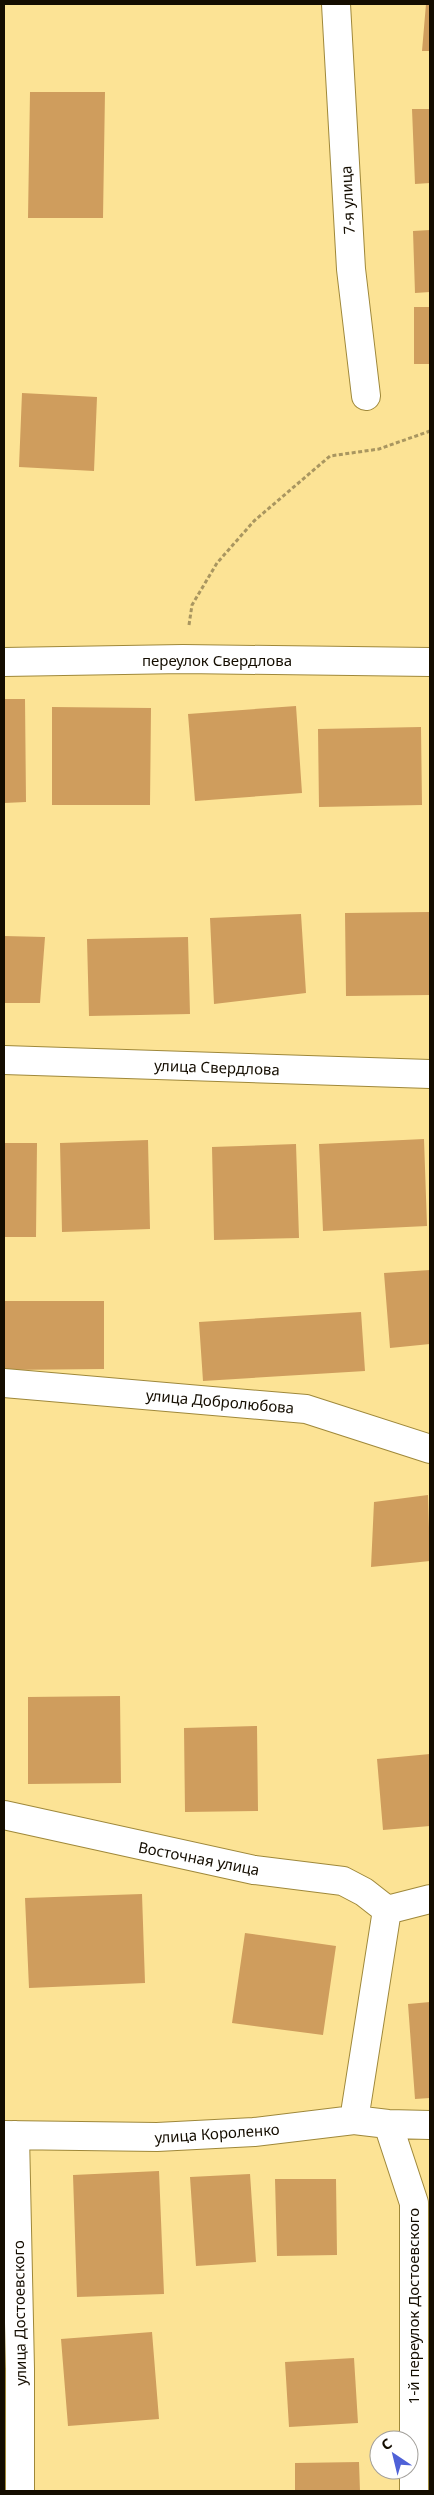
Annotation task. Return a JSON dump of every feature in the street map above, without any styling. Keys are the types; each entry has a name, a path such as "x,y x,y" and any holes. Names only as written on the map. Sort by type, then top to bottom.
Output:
{"street":[{"name":"7-я улица","path":"336,4 351,269 366,396"},
{"name":"переулок Свердлова","path":"4,662 183,659 430,662"},
{"name":"улица Свердлова","path":"4,1060 430,1074"},
{"name":"улица Добролюбова","path":"4,1383 306,1409 430,1449"},
{"name":"Восточная улица","path":"4,1815 254,1870 314,1876 343,1882 364,1892 387,1910"},
{"path":"354,2120 387,1910 430,1899"},
{"name":"улица Короленко","path":"9,2135 157,2138 254,2132 354,2120 388,2124 430,2125"},
{"name":"1-й переулок Достоевского","path":"388,2124 414,2204 414,2491"},
{"name":"улица Достоевского","path":"9,2135 20,2369 20,2491"}],"path":[{"path":"183,659 192,604 217,564 254,521 330,456 379,449 430,431"}],"building":[{"path":"426,4 430,4 430,51 422,51"},
{"path":"30,92 105,92 103,218 28,218"},
{"path":"412,109 430,109 430,183 415,184"},
{"path":"430,230 430,292 415,293 413,231"},
{"path":"414,307 430,307 430,364 414,364"},
{"path":"22,393 97,397 94,471 19,467"},
{"path":"4,699 25,699 26,802 4,803"},
{"path":"296,706 302,793 195,801 188,714"},
{"path":"52,707 151,708 150,805 52,805"},
{"path":"421,727 422,805 319,807 318,729"},
{"path":"430,912 430,995 346,996 345,913"},
{"path":"301,914 306,993 214,1004 210,918"},
{"path":"4,936 45,937 40,1003 4,1003"},
{"path":"188,937 190,1014 89,1016 87,939"},
{"path":"424,1139 427,1226 323,1231 319,1144"},
{"path":"148,1140 150,1229 62,1232 60,1143"},
{"path":"4,1143 37,1143 36,1237 4,1237"},
{"path":"296,1144 299,1238 214,1240 212,1147"},
{"path":"430,1270 430,1344 390,1348 384,1273"},
{"path":"4,1301 104,1301 104,1369 4,1370"},
{"path":"361,1312 365,1371 203,1381 199,1322"},
{"path":"428,1495 430,1561 371,1567 374,1502"},
{"path":"120,1696 121,1783 28,1784 28,1697"},
{"path":"257,1726 258,1811 185,1812 184,1728"},
{"path":"430,1754 430,1826 383,1830 377,1759"},
{"path":"142,1894 145,1983 29,1988 25,1898"},
{"path":"245,1933 336,1946 323,2035 232,2023"},
{"path":"430,2002 430,2098 415,2099 408,2004"},
{"path":"159,2171 164,2294 77,2297 73,2175"},
{"path":"250,2174 256,2262 196,2266 190,2177"},
{"path":"275,2179 336,2179 337,2255 277,2256"},
{"path":"152,2332 159,2419 68,2426 61,2339"},
{"path":"354,2358 358,2423 289,2427 285,2362"},
{"path":"359,2462 360,2491 295,2491 295,2463"}]}
